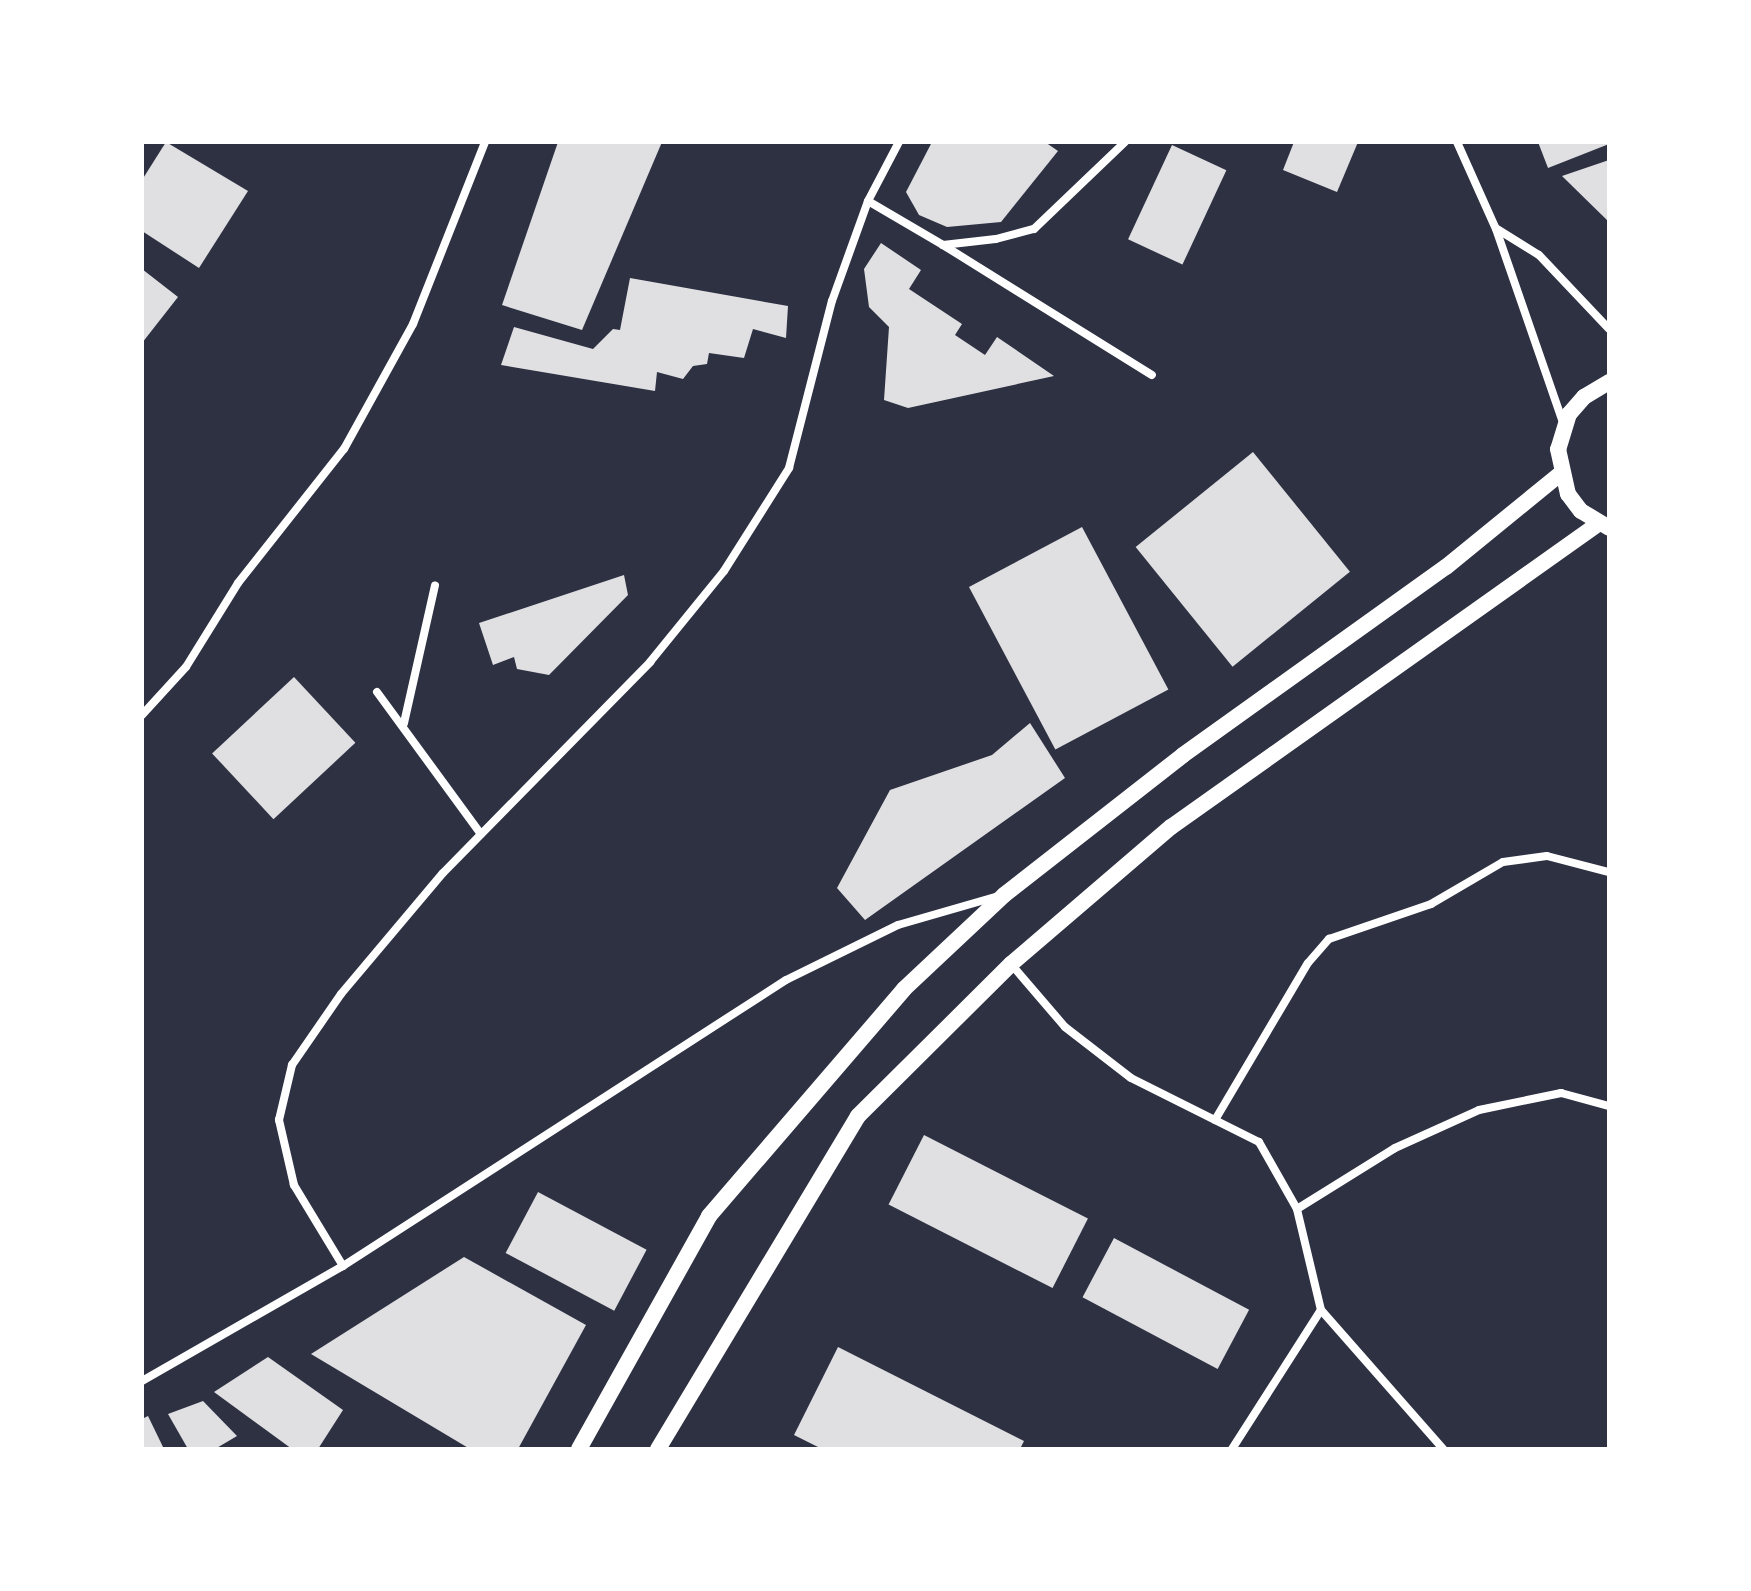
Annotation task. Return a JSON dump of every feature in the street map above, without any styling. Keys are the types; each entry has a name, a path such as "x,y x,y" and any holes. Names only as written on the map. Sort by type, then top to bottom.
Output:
{"main road":[{"path":"658,1449 858,1116 1011,964 1171,827 1604,526 1574,503 1560,474 1558,449 1564,425 1584,397 1609,382"},
{"path":"579,1449 709,1216 904,989 1004,895 1183,755 1446,567 1560,474"}],"street":[{"path":"142,715 186,667 238,583 344,449 413,324 485,142"},
{"path":"343,1266 294,1185 279,1120 292,1065 341,994 481,834 650,662 724,571 789,468 832,301 868,201 899,142"},
{"path":"943,245 1034,229 1125,142"},
{"path":"1457,142 1496,229 1564,425"},
{"path":"868,201 1152,375"},
{"path":"1496,229 1539,255 1609,329"},
{"path":"404,723 435,585"},
{"path":"377,692 404,723 481,834"},
{"path":"1215,1120 1308,963 1329,939 1431,904 1503,862 1547,856 1609,872"},
{"path":"142,1381 343,1266 786,980 898,925 1004,895"},
{"path":"1011,964 1065,1027 1131,1078 1259,1142 1297,1209 1321,1310 1443,1449"},
{"path":"1297,1209 1395,1148 1479,1110 1561,1093 1609,1106"},
{"path":"1232,1449 1321,1310"}],"building":[{"path":"166,142 248,191 199,268 142,231 142,180"},
{"path":"558,142 662,142 582,330 502,305"},
{"path":"932,142 1045,142 1058,151 1001,222 947,227 919,215 906,192"},
{"path":"1294,142 1358,142 1337,192 1283,170"},
{"path":"1538,142 1609,142 1609,144 1548,168"},
{"path":"1172,145 1226,170 1182,265 1128,239"},
{"path":"1609,160 1609,222 1562,176"},
{"path":"881,243 921,270 909,289 962,324 955,335 985,355 997,337 1054,376 908,408 884,400 889,327 869,307 864,269"},
{"path":"142,269 178,297 142,343"},
{"path":"630,278 788,306 786,338 753,329 744,358 709,353 707,364 693,366 683,379 657,372 655,391 501,365 514,327 593,349 613,329 620,330"},
{"path":"1253,452 1350,572 1233,667 1136,547"},
{"path":"1082,527 1168,689 1055,750 969,587"},
{"path":"624,575 628,595 549,675 517,669 514,657 493,665 479,623"},
{"path":"294,677 355,743 273,819 212,753"},
{"path":"1030,723 1065,778 865,920 837,888 890,790 992,755"},
{"path":"924,1135 1088,1219 1053,1288 889,1204"},
{"path":"538,1192 647,1250 614,1311 506,1253"},
{"path":"1114,1238 1249,1310 1218,1369 1083,1297"},
{"path":"464,1257 586,1325 518,1449 470,1449 311,1354"},
{"path":"838,1347 1024,1441 1020,1449 822,1449 794,1435"},
{"path":"268,1357 343,1410 318,1449 292,1449 214,1392"},
{"path":"203,1401 237,1436 215,1449 188,1449 168,1414"},
{"path":"148,1416 164,1449 142,1449 142,1419"}]}
